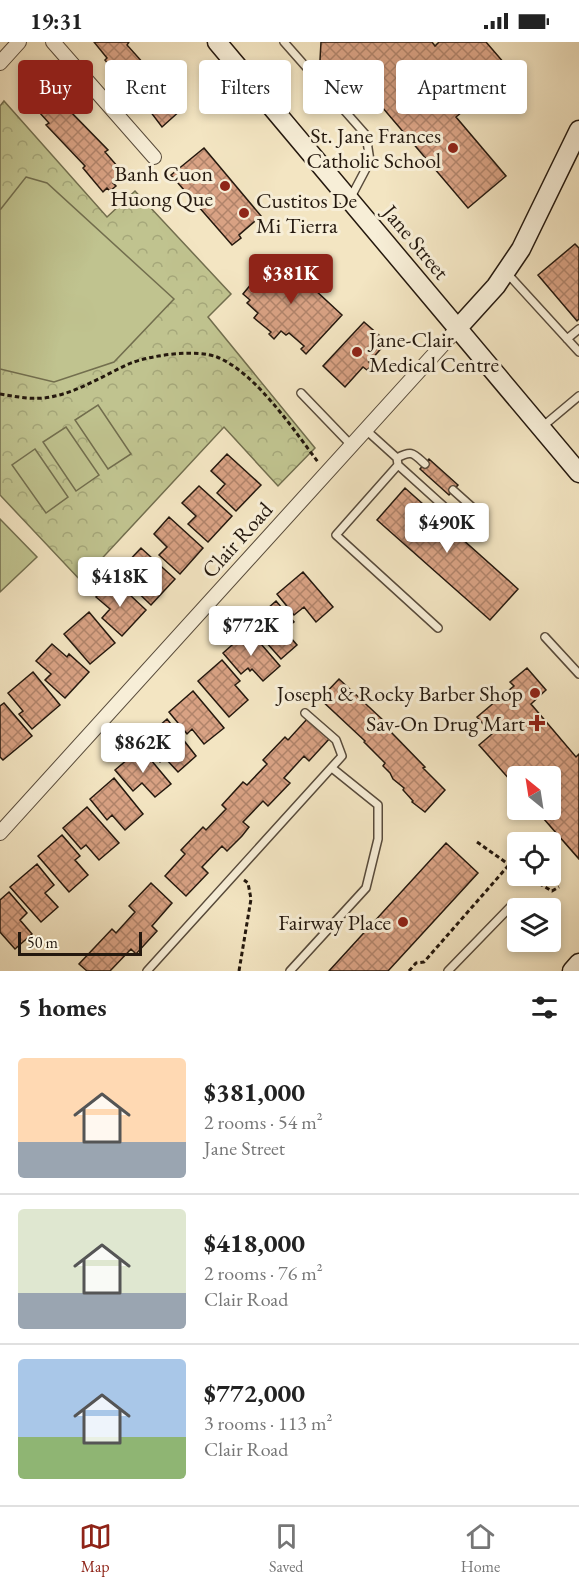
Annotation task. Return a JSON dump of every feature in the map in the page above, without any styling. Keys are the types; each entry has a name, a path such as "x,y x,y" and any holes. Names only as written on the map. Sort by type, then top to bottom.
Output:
{"main road":[{"name":"Jane Street","path":"217,42 579,473"},
{"path":"457,329 506,272 532,228 579,130"},
{"path":"572,971 579,963"}],"street":[{"path":"0,63 19,42"},
{"path":"53,42 154,158"},
{"name":"Clair Road","path":"0,832 457,329"}],"lane":[{"path":"284,42 366,135 370,161 349,200"},
{"path":"506,272 579,352"},
{"path":"567,339 579,329"},
{"path":"301,393 352,446"},
{"path":"541,428 579,396"},
{"path":"366,430 460,521 472,507 453,490"},
{"path":"425,464 410,453 397,462 336,535 438,628"},
{"path":"545,637 579,674"},
{"path":"147,971 342,756 336,740 305,713"},
{"path":"290,971 366,888 378,839 378,805 332,768"},
{"path":"448,971 507,910"}],"path":[{"path":"0,394 31,398 54,397 133,363 175,353 216,357 240,370 269,399 327,473"},
{"path":"477,842 507,865"},
{"path":"409,971 416,963 424,962 507,867"},
{"path":"236,873 248,883 251,899 239,971"},
{"path":"543,886 552,891 559,888"}],"green space":[{"path":"4,101 107,217 135,191 231,294 208,317 315,448 278,486 224,427 81,581 0,495 0,106"},
{"path":"26,177 47,183 174,299 114,362 54,382 0,369 0,210"},
{"path":"98,405 131,454 108,469 75,420"},
{"path":"66,427 99,475 76,491 43,442"},
{"path":"35,449 68,497 46,513 12,465"},
{"path":"0,519 37,557 0,592"}],"building":[{"path":"94,42 129,42 127,45 140,60 105,60 107,58"},
{"path":"321,42 432,42 435,46 439,42 486,42 502,60 396,60 396,114 460,114 456,117 506,176 468,208 384,109 384,60 320,60"},
{"path":"41,114 73,114 108,150 105,152 124,174 113,183 116,186 110,191 107,188 103,192 83,168 85,166 46,125 49,123"},
{"path":"152,114 176,114 162,127"},
{"path":"204,148 261,216 239,235 241,238 232,245 171,175"},
{"path":"575,244 579,248 579,319 577,321 538,275"},
{"path":"280,257 285,262 288,257 302,269 299,275 342,315 306,354 301,349 304,346 289,333 286,335 281,331 274,339 269,334 271,332 254,318 258,313 247,303 250,300 243,294 252,283 261,283"},
{"name":"Jane-Clair Medical Centre","path":"364,322 387,342 369,362 372,365 367,370 363,367 345,387 323,366"},
{"path":"227,454 261,485 236,511 217,493 225,484 211,471"},
{"path":"429,459 458,485 449,495 420,469"},
{"path":"199,486 232,516 208,542 188,524 196,516 182,503"},
{"path":"405,488 518,589 490,620 377,520"},
{"path":"169,517 203,548 180,574 159,555 167,547 154,534"},
{"path":"141,548 175,579 151,605 131,586 138,578 125,565"},
{"path":"303,572 333,607 316,622 304,607 294,615 277,594"},
{"path":"113,579 146,610 122,636 102,618 110,609 96,597"},
{"path":"276,601 294,622 284,630 297,645 281,659 250,624"},
{"path":"89,612 115,643 90,664 64,634"},
{"path":"249,630 280,666 263,681 252,669 250,671 248,668 241,674 223,653"},
{"path":"52,644 67,657 69,654 89,672 65,698 45,680 51,674 36,661"},
{"path":"222,660 240,681 235,685 248,700 229,717 198,681"},
{"path":"527,668 546,690 531,704 576,757 579,754 579,859 561,838 561,832 555,832 545,820 561,820 561,766 507,766 507,777 479,745 492,734 477,717 514,686 510,682"},
{"path":"33,672 60,705 32,729 19,714 23,711 8,693"},
{"path":"339,679 384,721 391,732 445,790 425,812 412,802 403,790 404,788 383,766 385,763 365,741 320,699"},
{"path":"193,691 224,728 204,744 192,729 187,734 169,712"},
{"path":"4,703 32,736 3,760 0,757 0,706"},
{"path":"308,718 330,738 309,761 304,756 284,778 290,783 268,806 263,801 243,822 249,827 227,851 222,846 202,867 208,873 186,896 165,876 185,854 181,850 203,827 206,830 226,809 222,805 243,782 247,785 267,764 263,760 285,737 288,740"},
{"path":"167,719 196,756 178,772 165,758 160,762 142,741"},
{"path":"141,748 171,784 155,797 142,783 133,791 115,770"},
{"path":"114,778 143,814 125,830 112,815 107,820 90,799"},
{"path":"87,807 119,843 99,860 86,845 81,849 63,828"},
{"path":"62,835 80,856 75,860 88,875 69,892 38,856"},
{"name":"Fairway Place","path":"446,843 478,873 388,971 329,971"},
{"path":"37,864 54,885 45,893 58,907 41,922 10,887"},
{"path":"151,883 172,903 152,926 157,931 136,954 131,949 110,971 87,971 79,964 112,929 116,933 135,912 129,906"},
{"path":"9,892 27,913 20,920 32,934 15,949 0,932 0,900"}],"place":[{"name":"St. Jane Frances Catholic School","path":"453,148"},
{"name":"Banh Cuon Huong Que","path":"225,186"},
{"name":"Custitos De Mi Tierra","path":"244,213"},
{"name":"Jane-Clair Medical Centre","path":"357,352"},
{"name":"Joseph & Rocky Barber Shop","path":"535,693"},
{"name":"Sav-On Drug Mart","path":"537,723"},
{"name":"Fairway Place","path":"403,922"}]}
